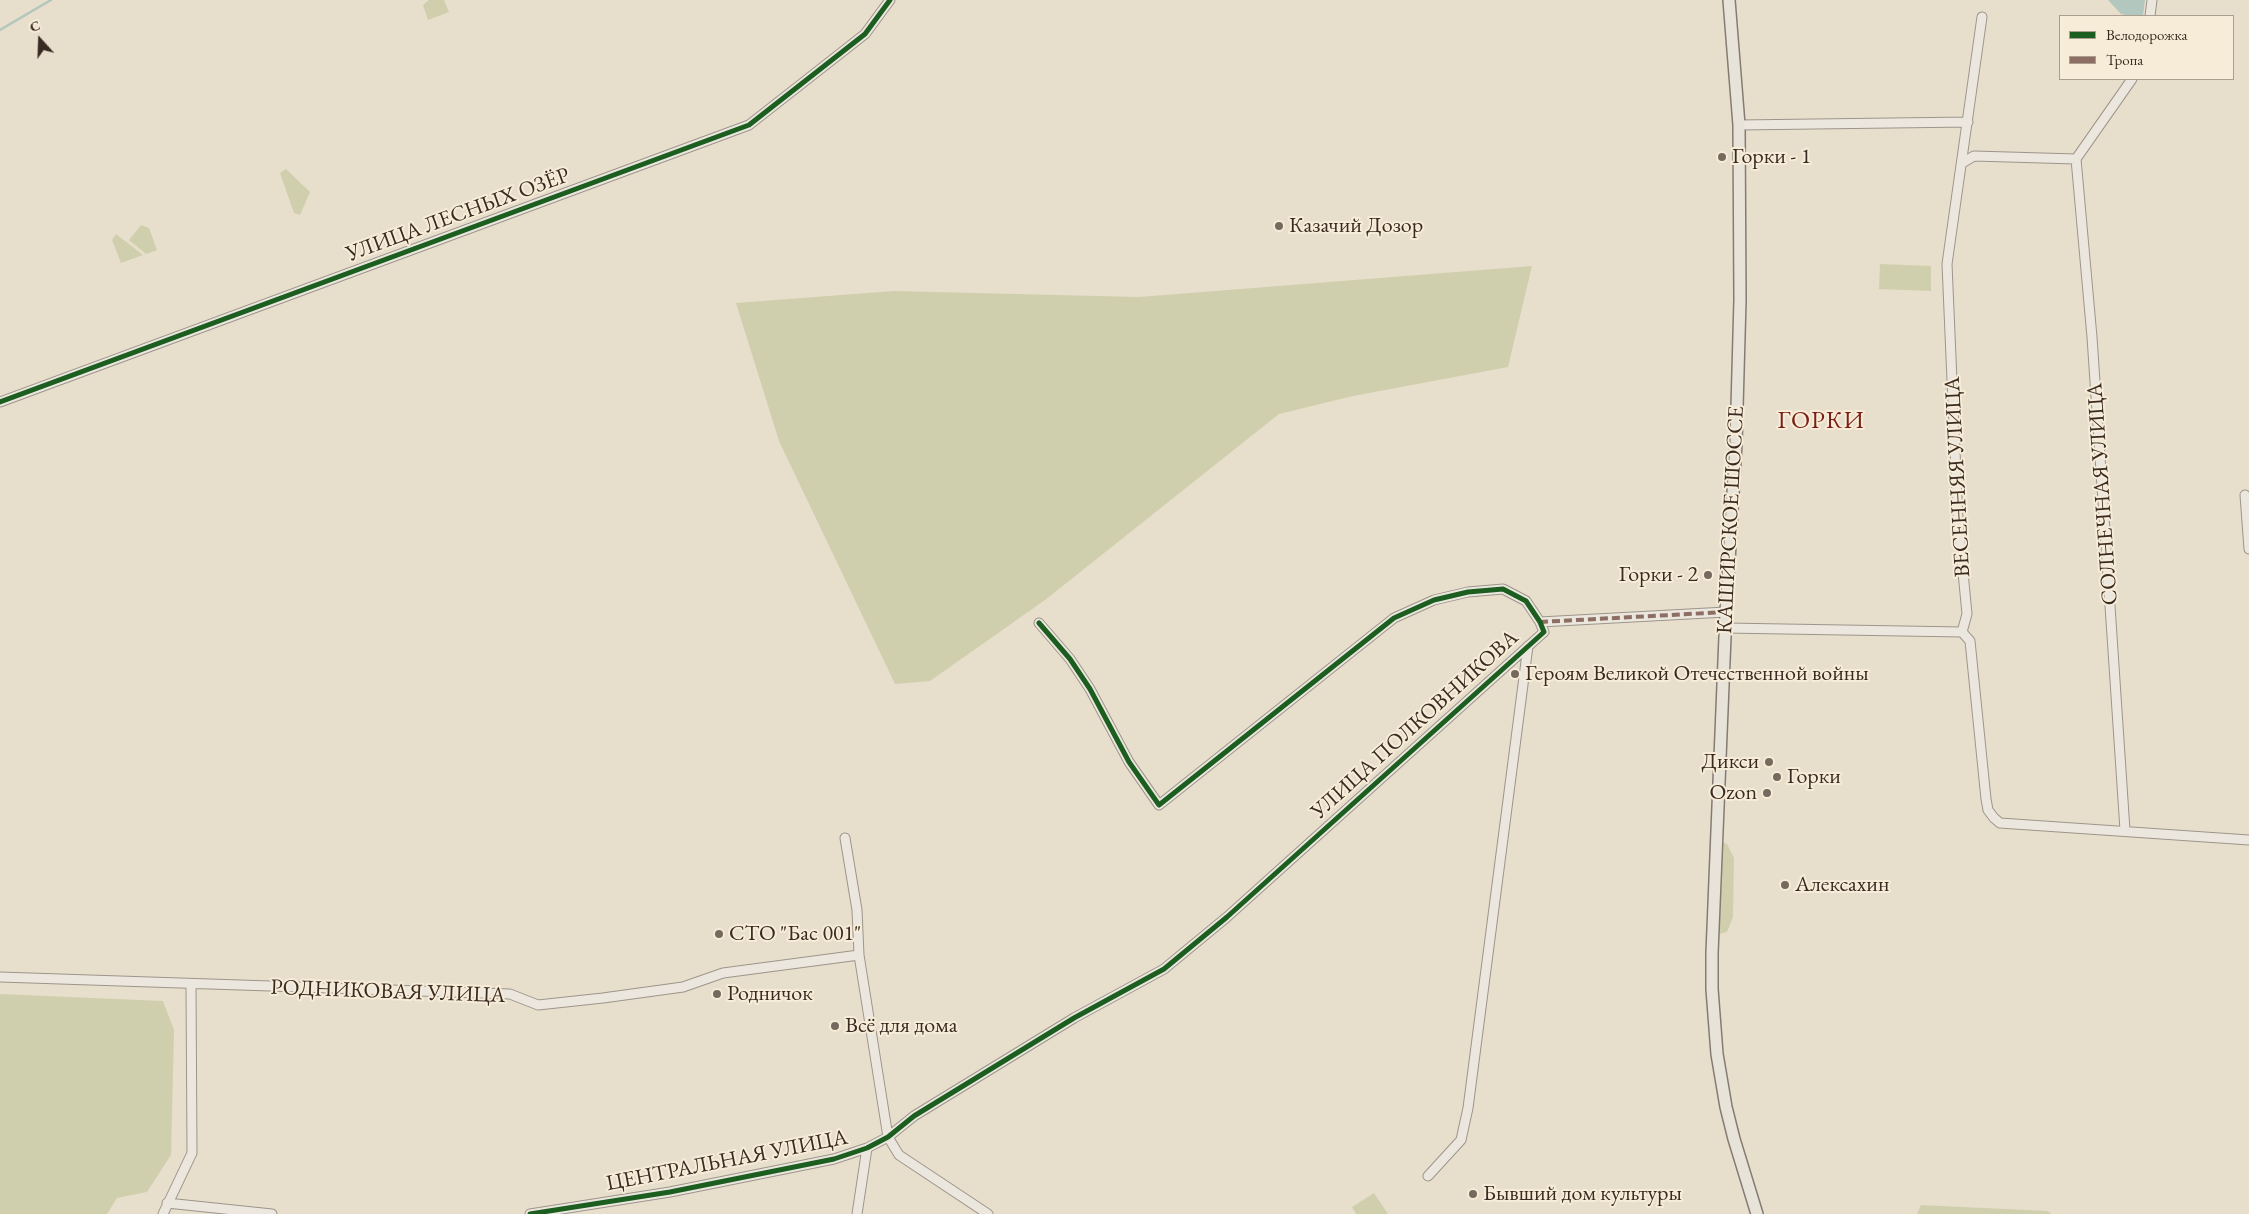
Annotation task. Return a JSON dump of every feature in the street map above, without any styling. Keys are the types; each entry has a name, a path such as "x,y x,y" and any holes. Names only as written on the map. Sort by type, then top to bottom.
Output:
{"main road":[{"name":"КАШИРСКОЕ ШОССЕ","path":"1729,0 1739,125 1740,310 1736,443 1725,628 1712,953 1712,1005 1716,1054 1726,1107 1736,1147 1757,1214"}],"street":[{"name":"УЛИЦА ЛЕСНЫХ ОЗЁР","path":"0,402 749,126 865,34 890,0"},
{"path":"2150,15 2152,0"},
{"name":"ВЕСЕННЯЯ УЛИЦА","path":"1962,632 1967,614 1958,520 1947,264 1982,17"},
{"path":"1962,163 1974,156 2076,159 2131,80"},
{"path":"1739,125 1968,122"},
{"name":"СОЛНЕЧНАЯ УЛИЦА","path":"2076,159 2092,337 2125,830"},
{"path":"2245,494 2249,549"},
{"name":"УЛИЦА ПОЛКОВНИКОВА","path":"1038,623 1070,659 1090,690 1129,762 1160,805 1394,618 1434,600 1468,592 1503,589 1526,602 1540,622 1544,632 1200,939"},
{"path":"1540,622 1726,612"},
{"path":"1725,628 1962,632 1970,641 1988,810 2000,823 2125,830 2249,840"},
{"path":"1428,1176 1461,1140 1468,1108 1528,646"},
{"path":"845,838 857,910 859,955 888,1137 899,1155 988,1214"},
{"name":"ЦЕНТРАЛЬНАЯ УЛИЦА","path":"530,1214 670,1192 834,1158 867,1148 888,1137 914,1116 1074,1018 1164,969 1200,939"},
{"name":"РОДНИКОВАЯ УЛИЦА","path":"0,977 510,994 538,1005 683,987 723,973 859,955"},
{"path":"163,1214 192,1153 191,984"},
{"path":"857,1214 867,1148"},
{"path":"167,1203 272,1214"}],"green space":[{"path":"429,0 444,0 449,12 428,20 423,5"},
{"path":"286,169 310,192 300,215 294,213 280,173"},
{"path":"141,225 149,228 157,250 146,254 129,240"},
{"path":"116,234 143,255 121,263 112,240"},
{"path":"1880,264 1931,266 1931,291 1879,289"},
{"path":"1532,266 1508,367 1353,396 1279,414 1045,600 930,681 895,684 779,441 736,303 894,291 1139,297"},
{"path":"1722,842 1727,844 1734,858 1733,917 1727,932 1719,934"},
{"path":"0,994 163,1001 174,1030 171,1155 147,1192 117,1198 107,1214 0,1214"},
{"path":"1374,1193 1388,1214 1356,1214 1352,1207"},
{"path":"1921,1205 2047,1211 2052,1214 1917,1214"}],"shaded area":[{"path":"2108,0 2145,0 2143,15 2121,14"}],"waterway":[{"path":"0,30 51,0"}],"marked path":[{"path":"1540,622 1726,612"}],"cycle path":[{"path":"0,402 749,125 865,34 890,0"},
{"path":"530,1214 670,1192 834,1159 867,1148 888,1137 914,1116 1074,1018 1164,969 1227,917 1544,632 1540,622 1526,601 1503,589 1468,592 1434,600 1394,618 1159,805 1129,762 1090,689 1070,659 1039,623"}],"place":[{"name":"Горки - 1","path":"1722,157"},
{"name":"Казачий Дозор","path":"1279,226"},
{"name":"Горки - 2","path":"1708,575"},
{"name":"Героям Великой Отечественной войны","path":"1515,674"},
{"name":"Дикси","path":"1769,762"},
{"name":"Горки","path":"1777,777"},
{"name":"Ozon","path":"1767,793"},
{"name":"Алексахин","path":"1785,885"},
{"name":"СТО \"Бас 001\"","path":"719,934"},
{"name":"Родничок","path":"717,994"},
{"name":"Всё для дома","path":"835,1026"},
{"name":"Бывший дом культуры","path":"1473,1194"}],"district":[{"name":"ГОРКИ","path":"1821,421"}]}
